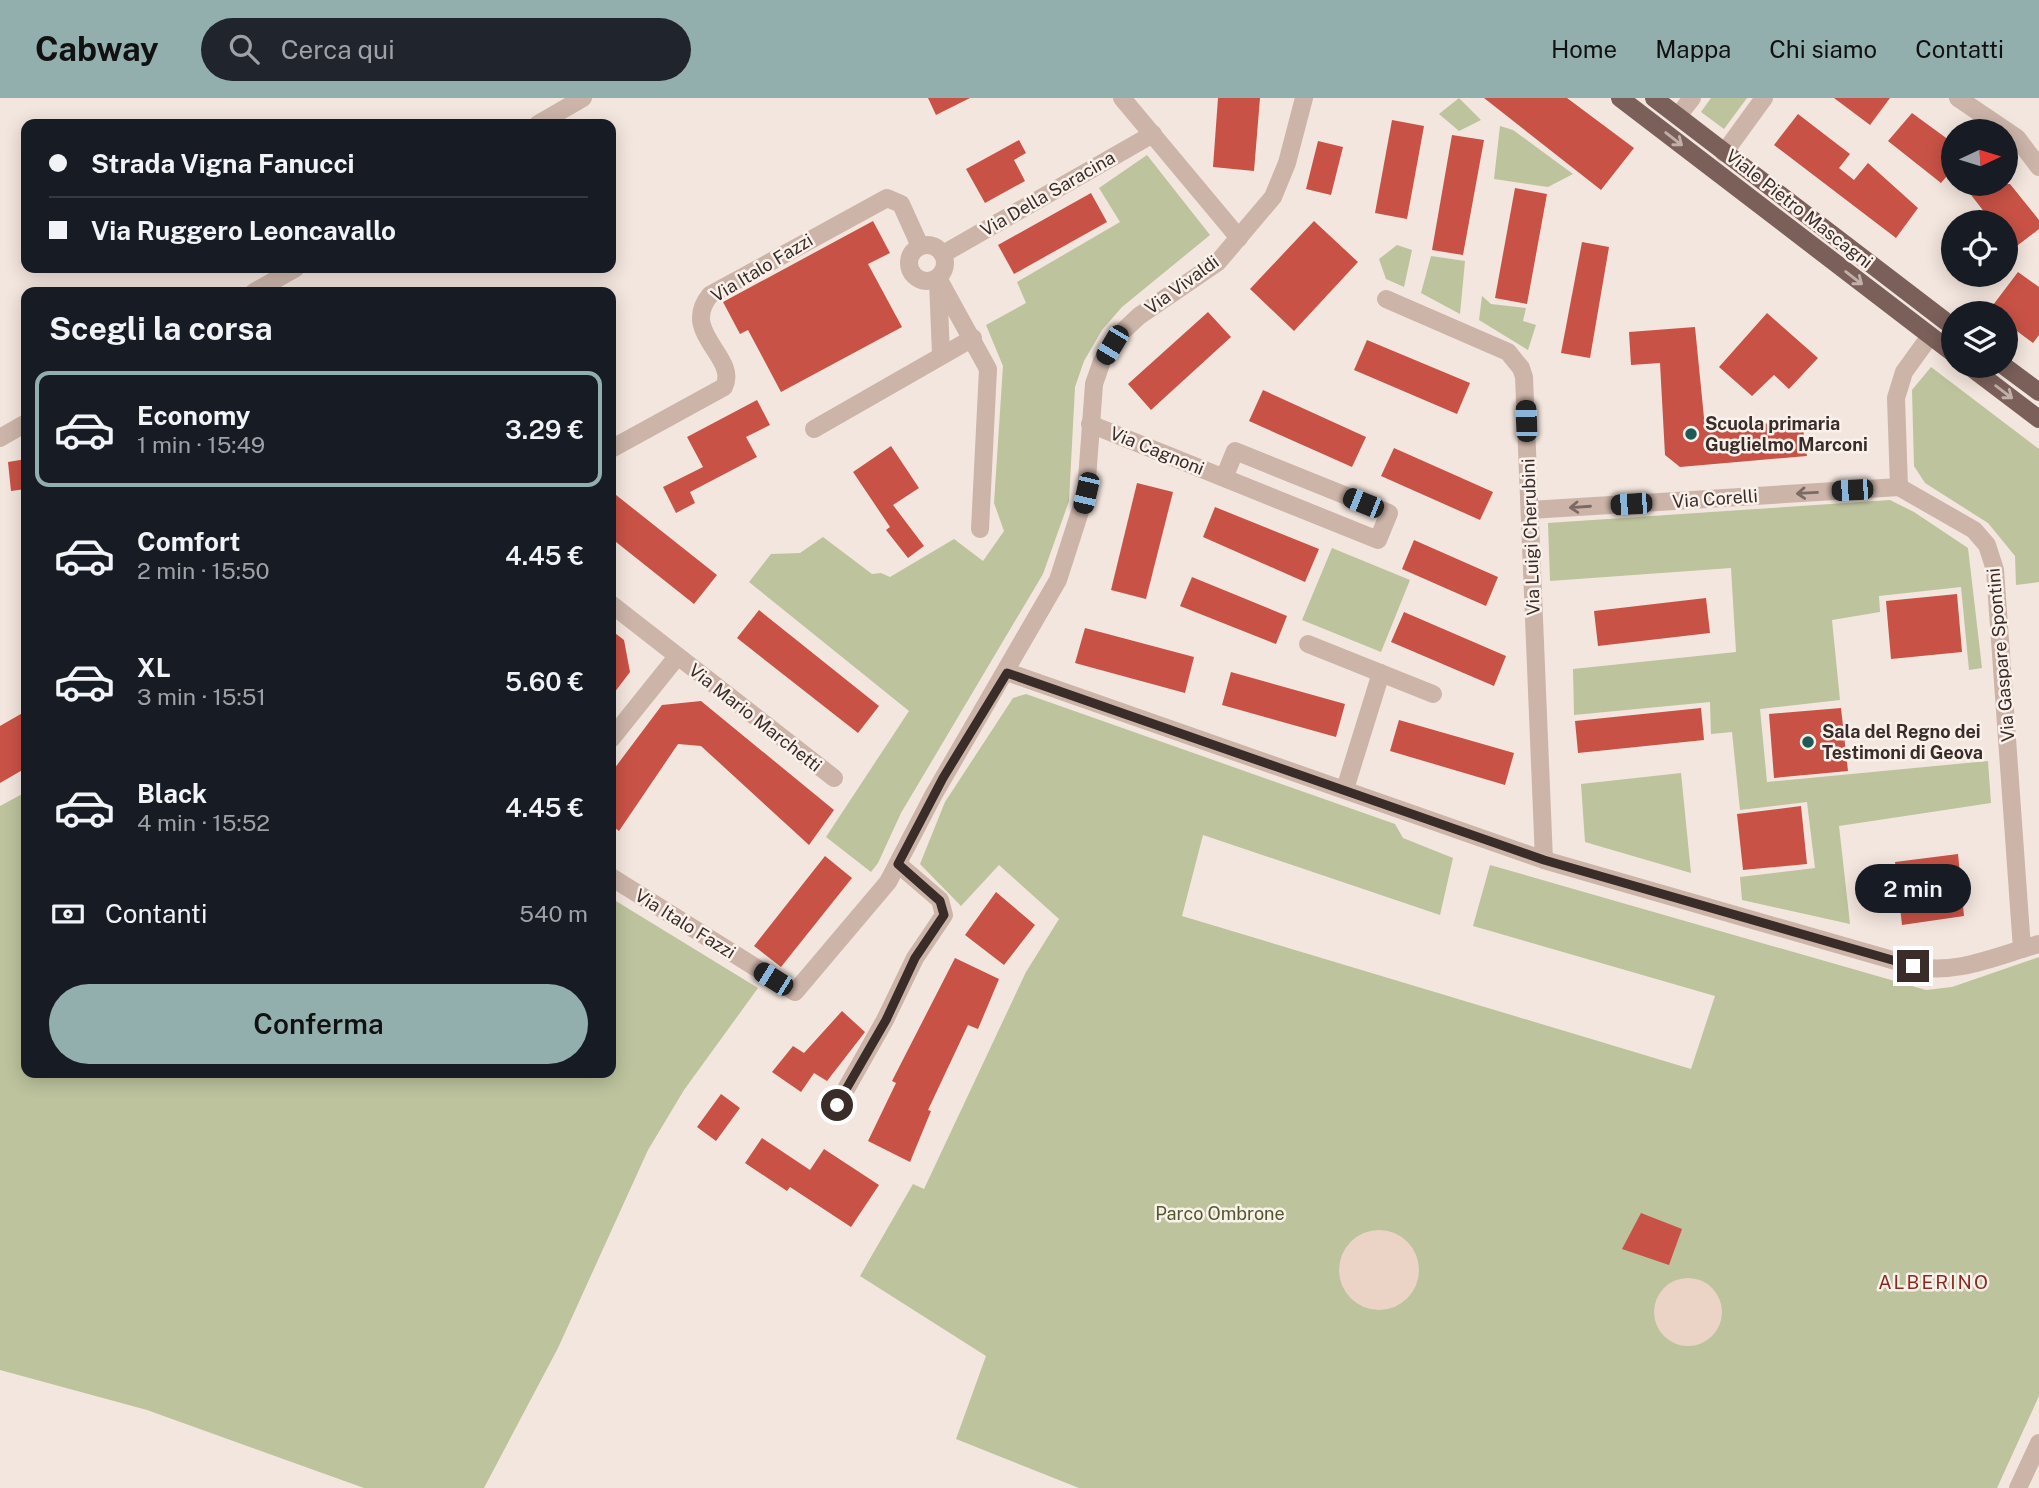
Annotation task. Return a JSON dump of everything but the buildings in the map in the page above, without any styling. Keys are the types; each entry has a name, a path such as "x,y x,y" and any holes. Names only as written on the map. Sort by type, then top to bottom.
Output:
{"main road":[{"name":"Viale Pietro Mascagni","path":"1620,98 1941,344"},
{"name":"Viale Pietro Mascagni","path":"1654,98 1941,318"},
{"path":"2018,376 2039,392"},
{"path":"1985,378 2039,419"}],"street":[{"path":"547,119 583,98"},
{"path":"1122,98 1239,238"},
{"name":"Via Vivaldi","path":"795,992 888,882 940,783 1007,673 1058,580 1086,493 1094,384 1112,345 1139,316 1218,262 1273,197 1294,140 1304,98"},
{"path":"1678,117 1692,98"},
{"path":"1724,153 1764,98"},
{"path":"1958,98 2017,138 2039,167"},
{"name":"Via Della Saracina","path":"943,254 1153,134"},
{"name":"Via Italo Fazzi","path":"616,446 724,387 726,371 701,322 702,307 710,295 887,198 901,204 920,246"},
{"path":"938,278 920,280 911,272 911,255 920,246 935,247 943,254 944,270 938,278 941,355"},
{"path":"263,287 287,273"},
{"path":"938,278 988,369 980,529"},
{"name":"Via Luigi Cherubini","path":"1386,299 1508,352 1521,368 1525,386 1544,860"},
{"path":"1899,487 1896,424 1898,390 1904,372 1930,336"},
{"path":"814,429 973,338"},
{"name":"Via Cagnoni","path":"1090,424 1224,478 1378,540 1389,513 1235,451 1224,478"},
{"path":"0,438 21,426"},
{"name":"Via Corelli","path":"1530,510 1899,487"},
{"name":"Via Gaspare Spontini","path":"1899,487 1974,530 1987,544 1994,561 2030,947"},
{"name":"Via Mario Marchetti","path":"616,608 676,658 834,778"},
{"path":"1308,644 1433,694"},
{"name":"Via Mario Marchetti","path":"616,733 676,658"},
{"path":"1007,673 1544,860 1932,971 1950,969 2030,947"},
{"path":"1345,789 1381,673"},
{"path":"837,1105 886,1020 911,964 944,915 940,901 898,864"},
{"name":"Via Italo Fazzi","path":"616,880 795,992"},
{"path":"2018,1488 2039,1443"}],"green space":[{"path":"1459,98 1481,120 1459,131 1439,114"},
{"path":"1711,98 1747,98 1724,129 1701,112"},
{"path":"1500,126 1513,130 1573,174 1548,187 1494,179"},
{"path":"1147,155 1210,235 1122,307 1102,330 1084,361 1075,387 1069,501 1043,574 901,813 878,863 871,872 826,837 909,711 749,582 771,554 800,553 823,537 872,574 881,573 890,577 954,539 983,561 1004,531 994,503 1003,366 986,325 1026,303 1017,282 1120,222 1099,188"},
{"path":"1397,245 1412,250 1404,287 1386,279 1379,259"},
{"path":"1431,256 1465,261 1460,314 1421,293"},
{"path":"1482,296 1491,304 1526,308 1523,321 1536,325 1528,350 1479,320"},
{"path":"1931,367 1941,375 1941,378 1945,378 2039,449 2039,582 2016,585 2015,556 1988,523 1925,483 1914,466 1912,390"},
{"path":"1890,500 1914,512 1968,548 1982,668 1969,670 1961,587 1879,596 1880,612 1832,620 1840,700 1760,709 1767,782 1988,761 1991,803 1839,826 1850,924 1742,900 1740,877 1815,868 1807,802 1740,810 1732,732 1711,734 1710,702 1574,715 1573,669 1736,652 1731,568 1550,581 1548,523"},
{"path":"1332,548 1410,580 1381,652 1302,620"},
{"name":"Parco Ombrone","path":"1026,694 1395,824 1403,838 1453,858 1440,915 1203,835 1182,916 1691,1069 1715,996 1473,926 1490,865 1926,990 1952,987 2039,957 2039,1396 1997,1488 1079,1488 956,1439 986,1356 860,1276 913,1184 924,1189 1026,972 1059,919 999,865 961,906 920,864 945,802 1013,698"},
{"path":"1681,773 1691,873 1585,842 1581,784"},
{"path":"21,795 21,1078 616,1078 616,901 758,988 684,1090 648,1150 558,1348 484,1488 364,1488 147,1410 0,1370 0,806"}],"shaded area":[{"path":"1379,1230 1394,1233 1407,1242 1416,1255 1419,1270 1416,1285 1407,1298 1394,1307 1379,1310 1364,1307 1351,1298 1342,1285 1339,1270 1342,1255 1351,1242 1364,1233"},
{"path":"1688,1278 1701,1281 1712,1288 1719,1299 1722,1312 1719,1325 1712,1336 1701,1343 1688,1346 1675,1343 1664,1336 1657,1325 1654,1312 1657,1299 1664,1288 1675,1281"}],"place":[{"name":"Scuola primaria Guglielmo Marconi","path":"1691,434"},
{"name":"Sala del Regno dei Testimoni di Geova","path":"1808,742"}],"district":[{"name":"ALBERINO","path":"1934,1282"}],"route":[{"path":"837,1105 843,1099 886,1020 915,958 944,915 940,901 898,864 943,778 1007,673 1544,860 1913,966"}]}
